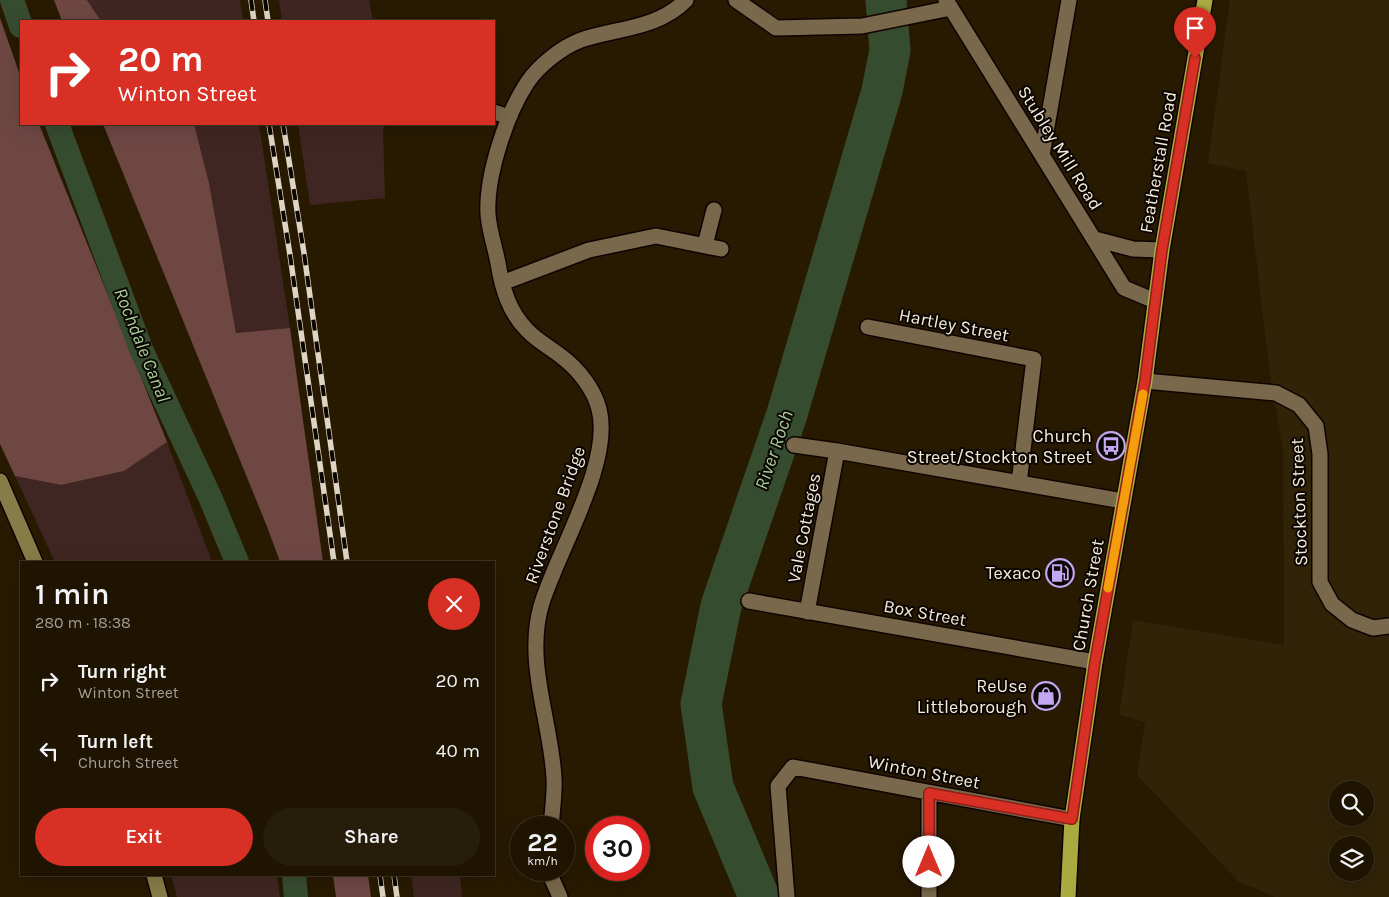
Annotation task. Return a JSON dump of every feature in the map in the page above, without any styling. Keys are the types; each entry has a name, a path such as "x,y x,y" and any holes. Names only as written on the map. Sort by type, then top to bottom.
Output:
{"highway":[{"name":"Featherstall Road","path":"1155,301 1205,0"},
{"name":"Church Street","path":"1068,897 1072,819 1095,662 1145,381 1155,301"}],"main road":[{"path":"0,481 35,561"},
{"path":"154,876 160,897"}],"street":[{"name":"Riverstone Bridge","path":"552,816 554,779 536,658 537,633 541,607 591,479 601,444 601,426 599,407 588,385 577,371 563,357 527,331 513,314 502,283 488,215 490,186 509,117 528,81 549,58 579,40 643,25 664,16 686,0"},
{"path":"736,0 776,28 862,26 911,17 948,4"},
{"path":"1042,155 1069,0"},
{"name":"Stubley Mill Road","path":"948,4 1124,288 1155,301"},
{"path":"495,112 509,117"},
{"path":"705,245 714,210"},
{"path":"502,283 589,250 656,236 721,249"},
{"path":"1094,239 1133,249 1162,250"},
{"name":"Hartley Street","path":"868,327 1034,359 1019,483"},
{"name":"Stockton Street","path":"1145,381 1276,393 1299,405 1316,426 1320,454 1320,582 1332,604 1352,620 1373,628 1389,626"},
{"path":"794,445 1124,501"},
{"name":"Vale Cottages","path":"807,612 837,451"},
{"name":"Box Street","path":"749,601 1095,662"},
{"name":"Winton Street","path":"787,897 778,786 793,767 1072,819"},
{"path":"929,793 929,897"},
{"path":"553,881 560,897"}],"shaded area":[{"path":"54,0 87,0 100,20 62,20"},
{"path":"87,0 240,0 243,20 100,20"},
{"path":"279,0 369,0 373,20 282,20"},
{"path":"1230,0 1389,0 1389,897 1275,897 1239,882 1137,775 1145,722 1119,715 1133,620 1284,645 1283,450 1269,368 1246,171 1208,163"},
{"path":"0,18 20,75 20,125 39,125 167,442 124,471 61,485 15,476 0,444"},
{"path":"103,125 194,125 209,183 236,333 290,328 323,561 280,561"},
{"path":"194,125 259,125 290,328 236,333 209,183"},
{"path":"298,125 385,125 383,131 385,198 310,205"},
{"path":"167,442 212,561 55,561 15,476 61,485 124,471"},
{"path":"171,876 277,876 280,897 177,897"},
{"path":"333,876 368,876 371,897 336,897"},
{"path":"411,876 460,876 462,897 414,897"}],"waterway":[{"name":"Rochdale Canal","path":"12,0 20,23"},
{"name":"River Roch","path":"759,897 713,787 701,704 721,606 787,414 882,91 890,50 886,0"},
{"name":"Rochdale Canal","path":"57,125 141,349 210,497 237,561"},
{"name":"Rochdale Canal","path":"294,876 296,897"}],"railway":[{"path":"251,0 254,20"},
{"path":"265,0 268,20"},
{"path":"269,125 290,255 334,561"},
{"path":"283,125 304,253 347,561"},
{"path":"380,876 383,897"},
{"path":"394,876 397,897"}],"slow traffic":[{"path":"1108,588 1143,394"}],"place":[{"name":"Church Street/Stockton Street","path":"1111,446"},
{"name":"Texaco","path":"1060,573"},
{"name":"ReUse Littleborough","path":"1046,696"}],"route":[{"path":"929,862 929,793 1072,819 1095,662 1145,381 1162,250 1195,58"}]}
